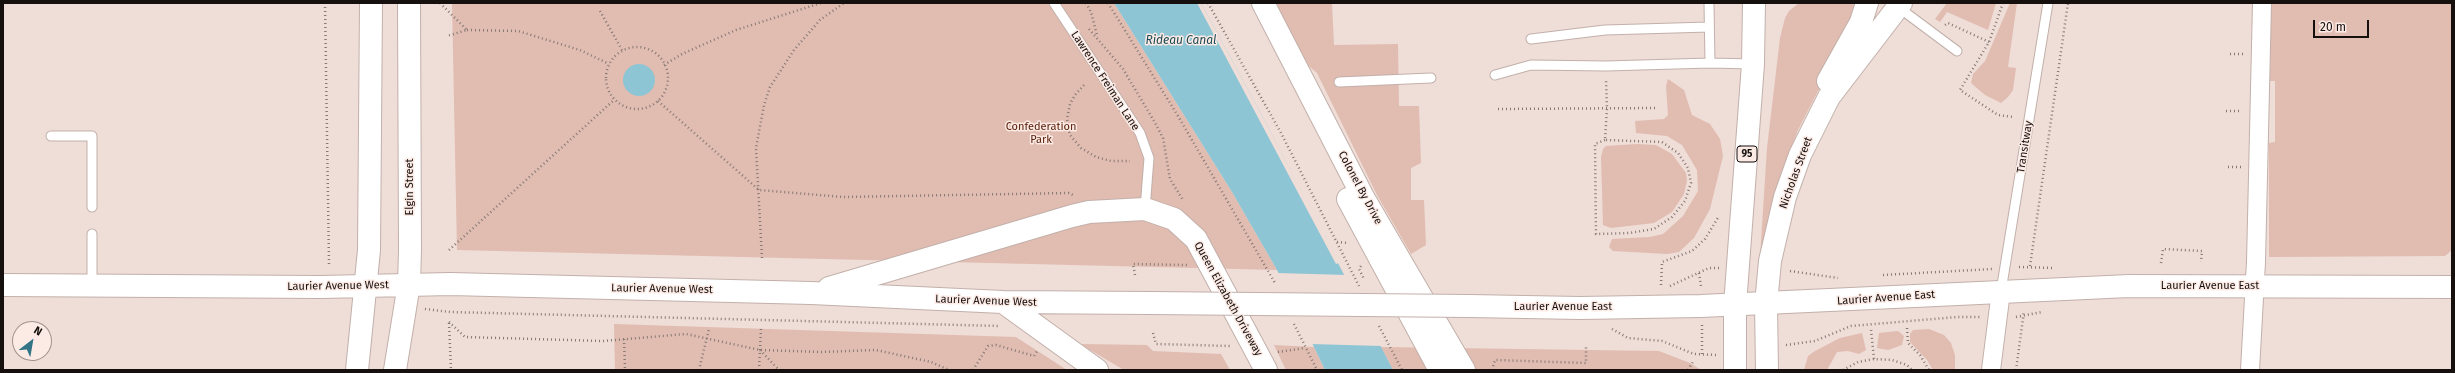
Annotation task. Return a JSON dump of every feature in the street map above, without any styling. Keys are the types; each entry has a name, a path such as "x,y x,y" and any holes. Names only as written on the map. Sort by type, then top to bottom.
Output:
{"main road":[{"path":"357,370 370,250 371,3"},
{"name":"Elgin Street","path":"396,370 409,284 411,179 409,3"},
{"name":"Colonel By Drive","path":"1249,3 1352,207 1440,370"},
{"name":"Colonel By Drive","path":"1263,3 1363,197 1464,370"},
{"name":"95","path":"1735,370 1735,305 1753,64 1754,3"},
{"path":"1818,115 1825,88 1837,61 1861,22 1867,3"},
{"name":"Nicholas Street","path":"1767,370 1766,304 1770,261 1785,197 1800,155 1818,115 1855,62 1900,5"},
{"path":"811,292 901,268 1029,227 1072,216 1095,212 1145,209"},
{"name":"Queen Elizabeth Driveway","path":"1145,209 1174,219 1196,239 1270,362"},
{"name":"Laurier Avenue West","path":"3,285 366,286 409,284 811,292 1003,302 1321,306"},
{"name":"Laurier Avenue East","path":"1321,306 1580,308 1735,305 2129,286 2452,287"},
{"path":"1003,302 1097,370"}],"street":[{"path":"2250,370 2257,250 2262,3"},
{"path":"1991,370 2001,291"}],"lane":[{"name":"Lawrence Freiman Lane","path":"1054,3 1140,133 1149,158 1145,209"},
{"path":"1709,3 1710,63"},
{"name":"Transitway","path":"2001,291 2048,3"},
{"path":"1900,5 1957,51"},
{"path":"1531,39 1605,30 1709,28"},
{"path":"1495,76 1531,65 1606,66 1710,63 1753,64"},
{"path":"1339,82 1431,78"},
{"path":"51,136 92,136 92,207"},
{"path":"92,234 92,285"}],"path":[{"path":"325,3 329,264"},
{"path":"440,3 467,30"},
{"path":"664,65 682,54 736,30 821,3"},
{"path":"762,258 759,190 756,161 757,133 770,87 807,33 820,20 844,3"},
{"path":"1086,3 1091,12 1097,35 1123,69 1160,131 1170,180 1187,204"},
{"path":"1108,3 1238,216"},
{"path":"1208,3 1282,134 1361,290"},
{"path":"2003,3 1989,42 1960,90 1998,115 2013,117"},
{"path":"2029,273 2068,3"},
{"path":"600,11 622,50"},
{"path":"1945,26 1948,22 1989,42"},
{"path":"447,36 467,30 518,31 580,50 609,64"},
{"path":"642,48 659,57 664,65 667,84 658,101 646,107 631,109 614,100 606,83 609,64 622,50 642,48"},
{"path":"1605,140 1607,108 1606,66"},
{"path":"1084,85 1075,95 1070,104 1067,119 1070,135 1081,148 1096,157 1111,161 1130,161"},
{"path":"449,250 614,100"},
{"path":"658,101 759,190 843,197 1069,193 1078,197"},
{"path":"1498,109 1656,108"},
{"path":"1605,140 1662,142 1678,153 1688,168 1691,183 1685,201 1672,217 1654,229 1629,233 1596,234 1595,144 1605,140"},
{"path":"1661,285 1662,262 1692,251 1705,239 1719,216"},
{"path":"2161,263 2163,249 2202,251 2201,262"},
{"path":"1135,275 1133,264 1193,265"},
{"path":"1701,284 1699,273 1714,268"},
{"path":"1793,271 1807,274"},
{"path":"2016,370 2026,303"},
{"path":"450,312 1005,326 1029,322"},
{"path":"2011,317 2024,317 2038,313"},
{"path":"1795,344 1815,341 1851,326 1962,317"},
{"path":"451,370 450,322 465,337 602,341 686,334 760,350 821,352 876,350 931,362 949,370"},
{"path":"1378,324 1402,370"},
{"path":"1610,327 1628,338 1668,342 1687,352 1702,355 1718,355"},
{"path":"1906,328 1908,343 1920,355 1929,370"},
{"path":"699,370 709,329"},
{"path":"759,370 761,329"},
{"path":"1871,330 1874,359"},
{"path":"1153,334 1156,344 1232,346"},
{"path":"624,339 625,370"},
{"path":"1702,342 1702,355"},
{"path":"973,370 988,346 996,345 1034,356 1041,347"},
{"path":"1270,362 1305,348"},
{"path":"1492,370 1495,360 1586,363 1586,348"},
{"path":"760,350 779,370"},
{"path":"1843,370 1858,362 1874,359 1892,360 1907,365 1912,370"},
{"path":"1688,370 1694,360"}],"green space":[{"name":"Confederation Park","path":"452,3 1114,3 1232,192 1277,270 457,250"},
{"path":"1271,3 1332,3 1334,45 1398,44 1399,106 1419,106 1421,163 1411,168 1411,200 1424,200 1426,245 1411,254 1377,195 1317,73 1304,62"},
{"path":"1799,3 1857,3 1857,15 1798,130 1776,189 1760,257 1767,148 1780,38 1785,18 1789,11"},
{"path":"1947,3 1996,3 1988,30 1947,12 1940,22 1935,19"},
{"path":"2010,3 2017,3 2008,67 2016,68 2013,90 2001,103 1985,95 1971,83 1973,74 1985,61"},
{"path":"2271,3 2452,3 2452,250 2445,256 2269,257 2269,143 2275,142 2275,81 2270,81"},
{"path":"1668,79 1684,90 1692,115 1710,124 1720,139 1723,156 1710,209 1694,238 1679,252 1667,254 1613,251 1609,247 1612,239 1650,237 1663,234 1683,216 1698,191 1697,170 1682,145 1667,136 1636,133 1635,121 1664,119 1668,115 1666,86"},
{"path":"1637,144 1656,145 1672,154 1686,173 1687,181 1684,194 1672,212 1654,223 1611,228 1603,225 1601,157 1603,149 1606,146"},
{"path":"614,324 1016,337 1067,370 615,370"},
{"path":"1929,329 1944,335 1951,343 1955,355 1955,370 1933,370 1927,360 1910,342 1910,334 1913,330"},
{"path":"1898,331 1904,336 1902,345 1888,350 1877,348 1879,333"},
{"path":"1862,333 1866,350 1859,354 1848,351 1837,352 1827,370 1804,370 1808,356 1815,351 1840,338"},
{"path":"1080,344 1147,345 1153,351 1221,354 1230,370 1124,370"},
{"path":"1274,345 1314,347 1325,370 1286,370"},
{"path":"1381,347 1659,351 1690,363 1701,370 1393,370"}],"water":[{"name":"Rideau Canal","path":"1114,3 1201,3 1266,123 1393,370 1325,370 1277,270 1232,192"},
{"path":"636,64 642,64 652,71 655,80 654,86 648,93 642,96 636,96 626,89 623,83 623,77 630,67"}],"pier":[{"path":"1197,3 1201,3 1339,263 1336,264"},
{"path":"1276,273 1347,275 1382,346 1310,344"}]}
